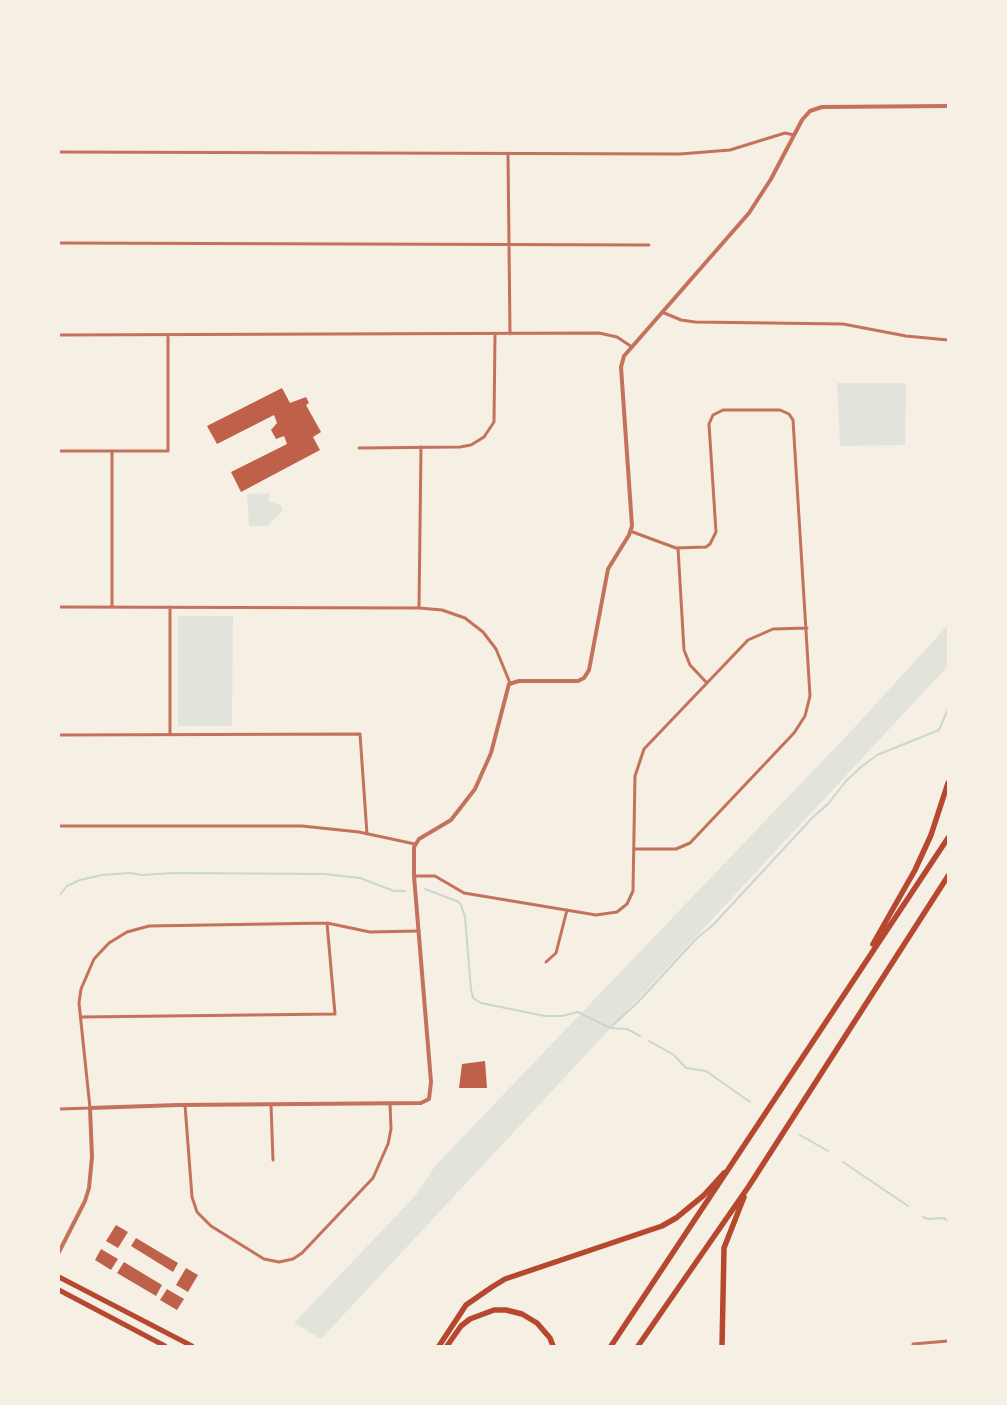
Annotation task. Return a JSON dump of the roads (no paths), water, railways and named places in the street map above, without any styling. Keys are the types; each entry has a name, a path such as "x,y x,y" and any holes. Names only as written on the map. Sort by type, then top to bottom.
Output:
{"highway":[{"path":"852,981 915,870 931,835 948,783"},
{"path":"611,1346 737,1159 852,981 948,838"},
{"path":"638,1346 749,1186 948,876"},
{"path":"439,1346 466,1305 492,1286 505,1279 662,1226 676,1218 704,1195 737,1159"},
{"path":"722,1346 724,1248 749,1186"},
{"path":"447,1346 462,1326 470,1319 494,1310 506,1310 522,1314 537,1323 550,1338 553,1346"}],"main road":[{"path":"59,1277 192,1346"},
{"path":"59,1290 165,1346"}],"street":[{"path":"510,683 519,681 576,681 586,675 590,668 608,569 630,531 621,367 625,354 749,213 771,179 805,115 822,107 948,106"},
{"path":"59,152 699,153 741,147 785,133 794,135"},
{"path":"508,154 510,334"},
{"path":"59,243 650,245"},
{"path":"662,312 682,320 695,322 843,324 906,336 948,340"},
{"path":"59,335 599,333 617,337 632,347"},
{"path":"359,448 464,446 477,442 489,432 494,422 495,334"},
{"path":"59,451 168,451 168,335"},
{"path":"630,531 678,548 706,547 716,536 709,424 713,415 723,410 785,412 795,426 810,696 805,716 794,733 690,842 676,849 634,849"},
{"path":"419,608 421,447"},
{"path":"112,451 112,607"},
{"path":"678,548 684,650 690,665 706,682"},
{"path":"59,607 419,608 442,610 474,624 496,649 510,683 491,753 475,789 451,820 415,844 320,827 59,826"},
{"path":"170,607 170,735"},
{"path":"414,876 435,876 464,893 567,910 604,915 622,909 633,891 635,776 644,749 742,645 756,634 774,629 806,628"},
{"path":"59,735 360,734 367,834"},
{"path":"59,1109 185,1105 390,1103 424,1102 429,1099 431,1093 414,876 415,844"},
{"path":"546,962 556,953 567,910"},
{"path":"59,1252 85,1201 89,1188 92,1157 90,1108 81,1017 81,989 88,968 109,943 128,932 149,926 327,923 370,932 419,931"},
{"path":"81,1017 335,1014 327,923"},
{"path":"185,1105 192,1197 197,1212 211,1226 264,1259 279,1262 293,1259 302,1253 373,1178 388,1144 390,1103"},
{"path":"271,1104 273,1160"},
{"path":"913,1345 948,1341"}],"waterway":[{"path":"610,1028 638,1002 697,938 713,925 813,817 828,804 846,781 877,755 939,730 948,709"},
{"path":"59,896 67,886 80,880 102,875 130,873 142,875 174,873 324,874 360,878 394,891 405,891"},
{"path":"425,889 459,902 461,905 465,917 473,998 481,1003 545,1016 562,1016 578,1012 610,1028 627,1029 640,1036"},
{"path":"649,1041 674,1055 686,1068 706,1071 750,1102"},
{"path":"800,1135 828,1151"},
{"path":"843,1162 908,1206"},
{"path":"923,1217 928,1219 944,1218 948,1222"}]}
